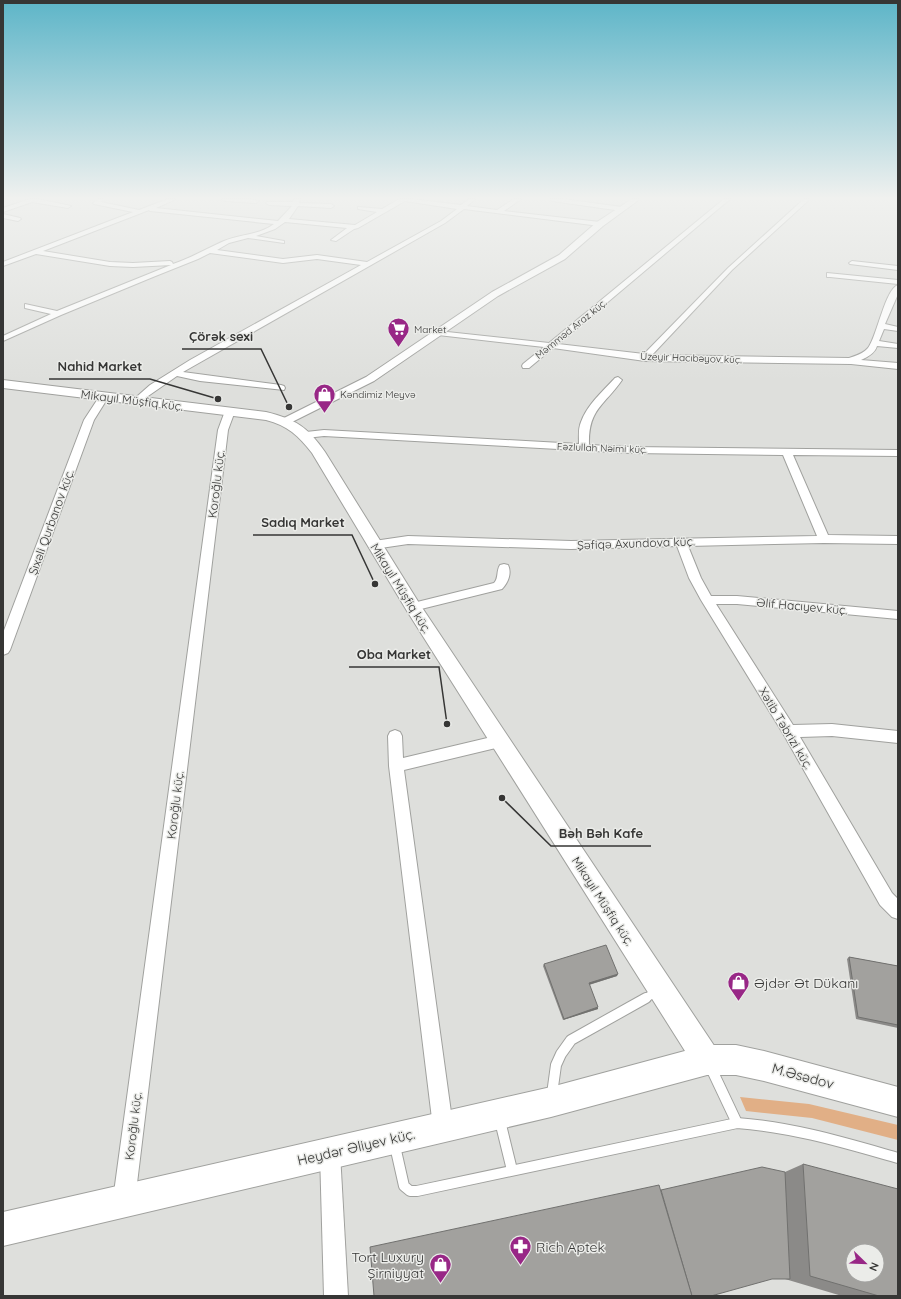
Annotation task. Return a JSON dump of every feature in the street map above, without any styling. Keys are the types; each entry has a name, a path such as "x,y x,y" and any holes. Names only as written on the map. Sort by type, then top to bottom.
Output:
{"main road":[{"name":"Mikayıl Müşfiq küç.","path":"3,384 266,416 286,421 300,429 306,435 413,607 707,1060"},
{"name":"Heydər Əliyev küç.","path":"3,1229 551,1102 707,1060"},
{"name":"M.Əsədov","path":"707,1060 736,1060 764,1066 898,1102"}],"street":[{"path":"3,264 15,260"},
{"path":"83,260 110,264 133,265 183,263"},
{"path":"3,339 58,314 191,260"},
{"path":"272,260 283,261 295,260"},
{"path":"336,260 369,264"},
{"path":"138,400 153,387 176,372 377,260"},
{"path":"286,421 370,379 521,279 556,260"},
{"name":"Məmməd Araz küç.","path":"526,366 653,260"},
{"path":"644,358 740,260"},
{"path":"852,263 898,268"},
{"path":"830,275 898,282"},
{"path":"851,361 865,355 872,349 888,307 898,287"},
{"path":"28,306 58,314"},
{"path":"888,307 898,309"},
{"path":"882,326 898,329"},
{"name":"Üzeyir Hacıbəyov küç.","path":"438,333 551,345 644,358 851,361 898,366"},
{"path":"875,343 898,346"},
{"path":"176,372 200,378 281,388"},
{"path":"584,448 583,434 588,416 618,380"},
{"name":"Şıxəli Qurbanov küç.","path":"3,650 89,420 104,396"},
{"name":"Koroğlu küç.","path":"124,1200 223,430 230,411"},
{"name":"Fəzlullah Nəimi küç.","path":"306,435 324,433 584,448 898,453"},
{"path":"786,451 824,539"},
{"name":"Şəfiqə Axundova küç.","path":"374,545 392,541 408,540 571,545 824,539 898,540"},
{"name":"Xətib Təbrizi küç.","path":"681,542 695,578 706,600 789,731 886,899 898,911"},
{"path":"413,607 498,586 502,582 504,568"},
{"name":"Əlif Hacıyev küç.","path":"706,600 737,600 898,615"},
{"path":"789,731 832,730 898,737"},
{"path":"395,736 396,766 443,1127"},
{"path":"396,766 500,741"},
{"path":"330,1154 336,1296"}],"lane":[{"path":"551,1102 554,1064 561,1050 571,1040 660,989"},
{"path":"707,1060 737,1123"},
{"path":"499,1114 512,1170"},
{"path":"393,1139 404,1186 410,1191 417,1191 737,1123 764,1124 798,1130 898,1158"}],"shaded area":[{"path":"740,1097 809,1104 898,1125 898,1140 812,1118 746,1111"}],"building":[{"path":"606,945 618,974 589,983 598,1007 564,1019 544,964"},
{"path":"849,957 898,966 898,1025 858,1017"},
{"path":"803,1164 898,1189 898,1296 879,1296 810,1276"},
{"path":"762,1167 785,1172 790,1279 772,1279 711,1296 692,1296 661,1190"},
{"path":"659,1185 692,1296 374,1296 370,1247"}],"place":[{"name":"Market","path":"399,348"},
{"name":"Nahid Market","path":"218,399"},
{"name":"Çörək sexi","path":"289,407"},
{"name":"Kəndimiz Meyvə","path":"324,414"},
{"name":"Sadıq Market","path":"375,584"},
{"name":"Oba Market","path":"447,724"},
{"name":"Bəh Bəh Kafe","path":"502,798"},
{"name":"Əjdər Ət Dükanı","path":"739,1002"},
{"name":"Rich Aptek","path":"521,1266"},
{"name":"Tort Luxury Şirniyyat","path":"440,1284"}]}
